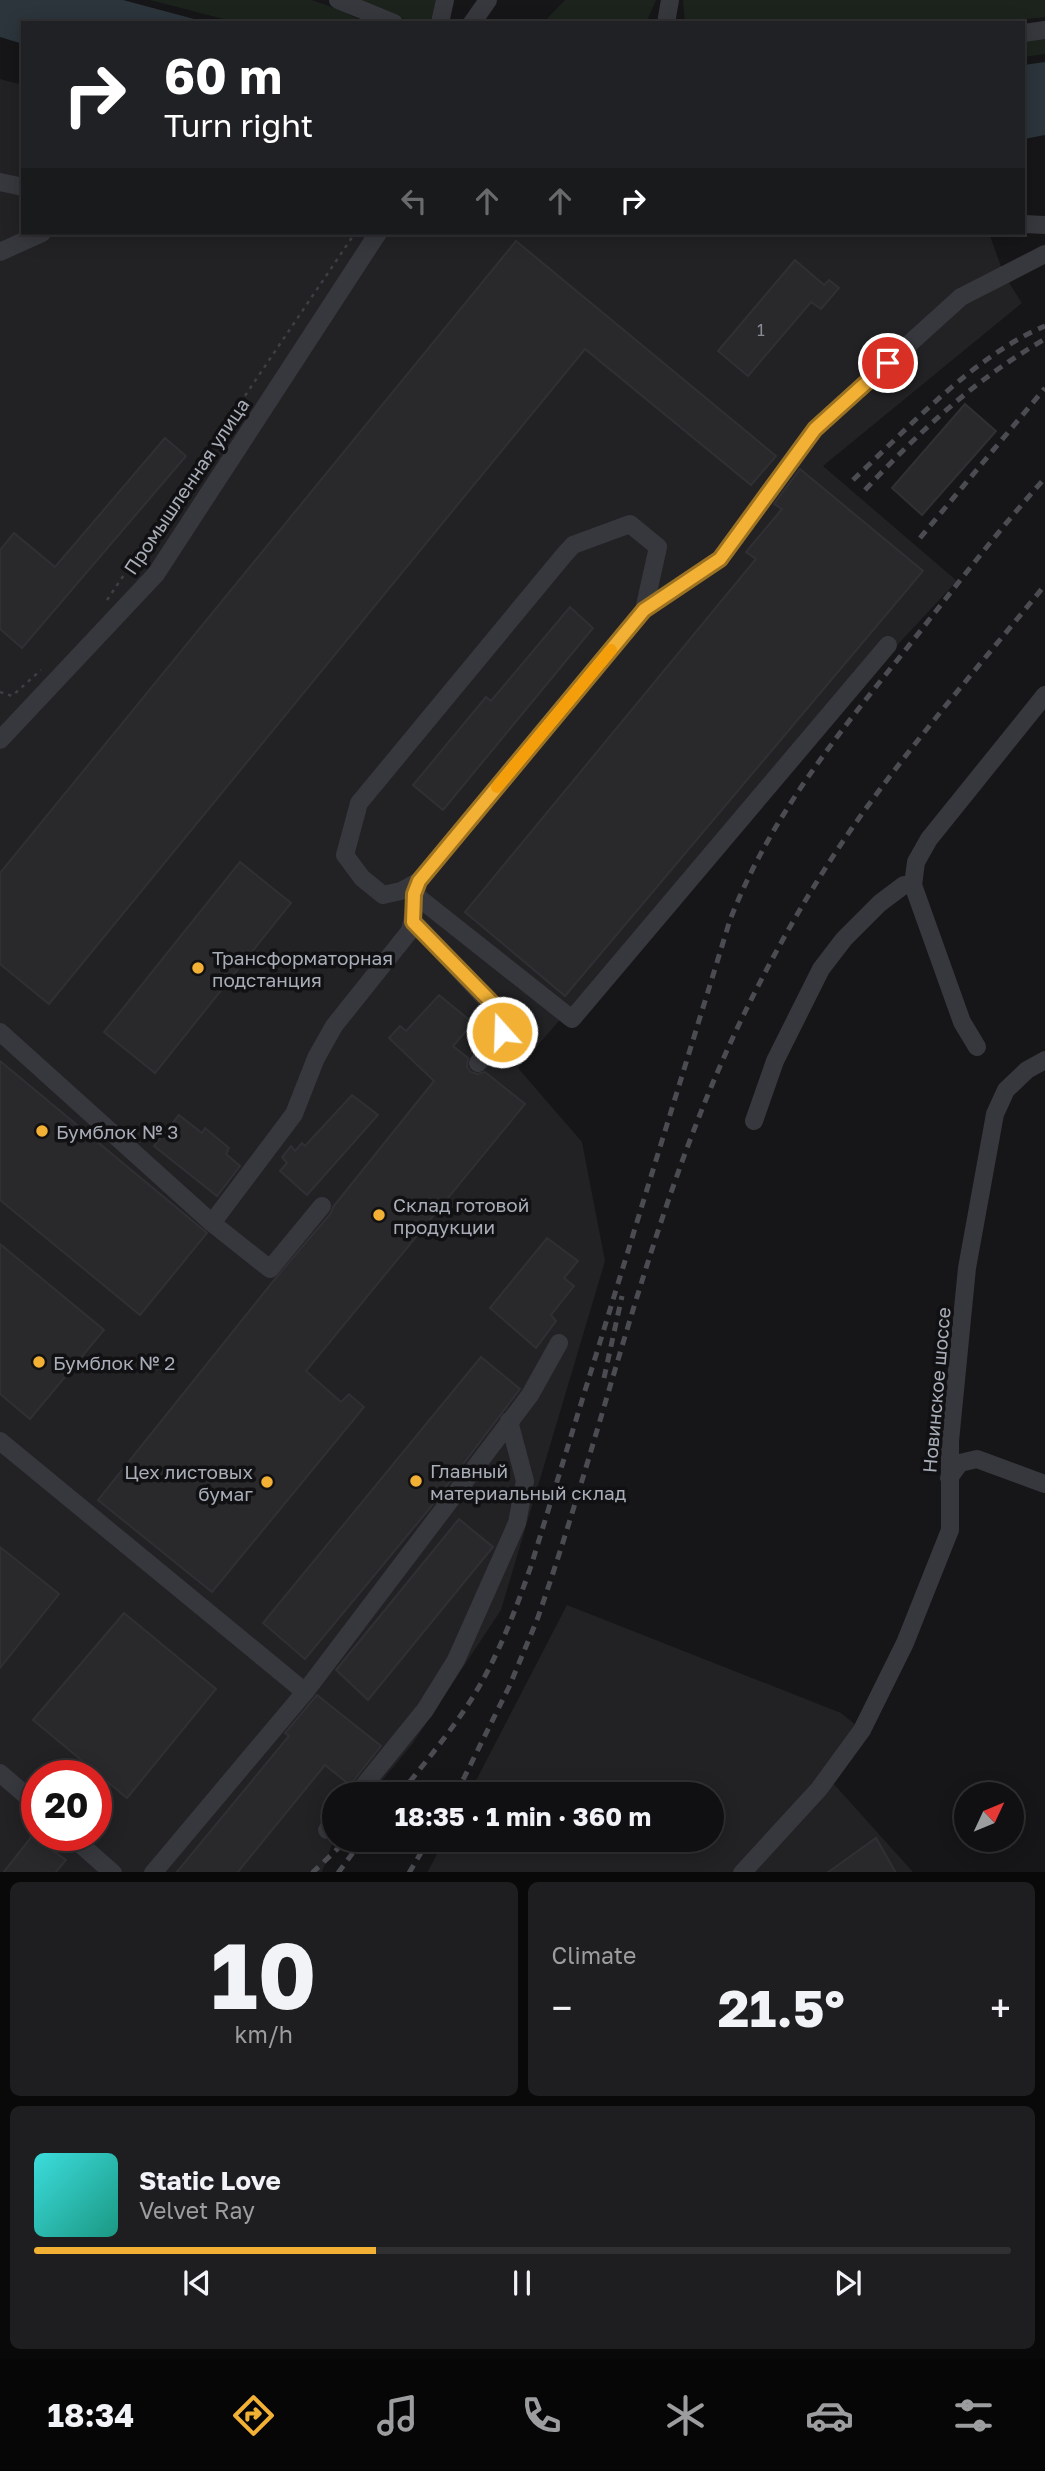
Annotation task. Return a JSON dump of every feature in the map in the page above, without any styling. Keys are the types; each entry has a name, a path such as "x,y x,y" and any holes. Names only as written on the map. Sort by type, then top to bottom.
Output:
{"street":[{"path":"338,0 389,21"},
{"path":"440,21 445,0"},
{"path":"473,21 488,0"},
{"path":"666,21 670,0"},
{"path":"1025,33 1045,30"},
{"path":"0,182 21,187"},
{"path":"1025,224 1045,225"},
{"path":"0,252 38,235"},
{"name":"Промышленная улица","path":"0,740 156,575 377,235"},
{"path":"212,1223 294,1114 316,1059 334,1026 404,939 413,922 416,888 644,610 720,559 815,429 961,297 1045,254"},
{"path":"416,888 383,895 362,878 345,855 359,803 573,545 630,524 658,547 644,610"},
{"path":"416,888 572,1019 888,645"},
{"path":"977,1047 962,1022 913,886 916,862 929,839 1045,695"},
{"path":"754,1122 775,1061 821,969 845,939 880,903 904,886 913,886"},
{"path":"413,922 504,1018 502,1032 478,1063"},
{"path":"0,1032 212,1223 270,1269 322,1206"},
{"name":"Новинское шоссе","path":"742,1872 819,1789 862,1730 905,1643 950,1530 950,1441 967,1268 995,1114 1006,1090 1027,1070 1045,1060"},
{"path":"153,1872 305,1692 530,1395 559,1343"},
{"path":"367,1782 425,1710 456,1660 517,1523 525,1481 509,1421"},
{"path":"0,1441 305,1692"},
{"path":"949,1479 960,1463 977,1458 1045,1484"},
{"path":"0,1773 21,1791"},
{"path":"89,1851 113,1872"}],"path":[{"path":"106,601 354,235"},
{"path":"0,692 12,696 39,670 50,668"}],"shaded area":[{"path":"0,0 123,0 202,21 21,21 21,43 0,37"},
{"path":"150,0 311,0 362,21 231,21"},
{"path":"356,0 438,0 433,21 402,19"},
{"path":"565,0 656,0 647,21 545,21"},
{"path":"683,0 1045,0 1045,17 1010,21 685,21"},
{"path":"1045,38 1045,54 1025,57 1025,41"},
{"path":"1045,62 1045,135 1025,139 1025,65"},
{"path":"0,79 21,84 21,235 990,235 1004,275 1022,303 823,466 957,581 735,819 518,1068 582,1142 605,1261 501,1610 413,1743 381,1782 322,1782 322,1852 329,1852 322,1872 0,1872"},
{"path":"567,1605 841,1713 862,1730 832,1782 913,1872 428,1872 438,1852 724,1852 724,1782 475,1782"}],"building":[{"path":"516,241 776,456 751,485 585,349 49,1004 0,964 0,873"},
{"path":"795,260 824,285 829,280 839,288 821,309 811,302 748,376 718,351"},
{"path":"965,404 996,431 922,515 892,488"},
{"path":"165,438 186,456 22,648 0,629 0,550 14,533 55,567"},
{"path":"800,469 923,571 565,996 465,912 756,559 746,552 782,509 774,504"},
{"path":"570,607 593,628 443,810 413,785 486,697 491,701"},
{"name":"Трансформаторная подстанция","path":"240,862 291,903 155,1073 104,1032"},
{"name":"Склад готовой продукции","path":"439,995 473,1023 453,1046 468,1058 467,1067 477,1074 485,1072 525,1104 306,1371 341,1402 349,1394 364,1407 212,1592 98,1500 331,1213 333,1207 434,1081 389,1038 400,1026 406,1031"},
{"name":"Бумблок № 3","path":"0,1061 207,1233 140,1315 0,1200"},
{"path":"352,1095 378,1115 307,1195 280,1171 287,1163 282,1157 291,1146 295,1151 302,1143 305,1146"},
{"path":"179,1115 202,1133 205,1128 229,1148 226,1154 240,1166 217,1196 154,1146"},
{"path":"547,1238 578,1261 564,1278 574,1286 551,1315 556,1321 536,1348 490,1308"},
{"name":"Бумблок № 2","path":"0,1244 104,1330 30,1419 0,1394"},
{"name":"Главный материальный склад","path":"481,1357 520,1389 430,1508 305,1659 263,1623"},
{"path":"459,1519 493,1547 368,1700 336,1670"},
{"path":"0,1547 59,1594 0,1668"},
{"path":"124,1613 216,1689 127,1798 112,1786 112,1760 81,1760 33,1720"},
{"path":"317,1695 381,1746 352,1782 346,1782 325,1765 238,1872 177,1872 289,1736 285,1733"},
{"path":"876,1838 895,1872 828,1872"},
{"path":"21,1850 53,1851 66,1860 56,1872 4,1872"}],"railway":[{"path":"853,480 943,394 993,355 1045,326"},
{"path":"865,490 949,407 995,371 1045,339"},
{"path":"920,538 1045,388"},
{"path":"409,1782 476,1692 516,1608 730,920 746,882 785,811 831,745 974,562 1045,478"},
{"path":"462,1782 509,1687 537,1620 632,1312 683,1158 746,1010 796,917 852,828 922,735 1045,585"},
{"path":"604,1378 622,1296"},
{"path":"313,1872 334,1852"},
{"path":"339,1872 353,1852"},
{"path":"410,1872 421,1852"}],"slow traffic":[{"path":"497,787 611,650"}],"place":[{"name":"Трансформаторная подстанция","path":"198,968"},
{"name":"Бумблок № 3","path":"42,1131"},
{"name":"Склад готовой продукции","path":"379,1215"},
{"name":"Бумблок № 2","path":"39,1362"},
{"name":"Главный материальный склад","path":"416,1481"},
{"name":"Цех листовых бумаг","path":"267,1482"}],"route":[{"path":"502,1032 504,1018 500,1011 413,922 414,894 419,881 644,610 720,559 815,429 888,363"}]}
